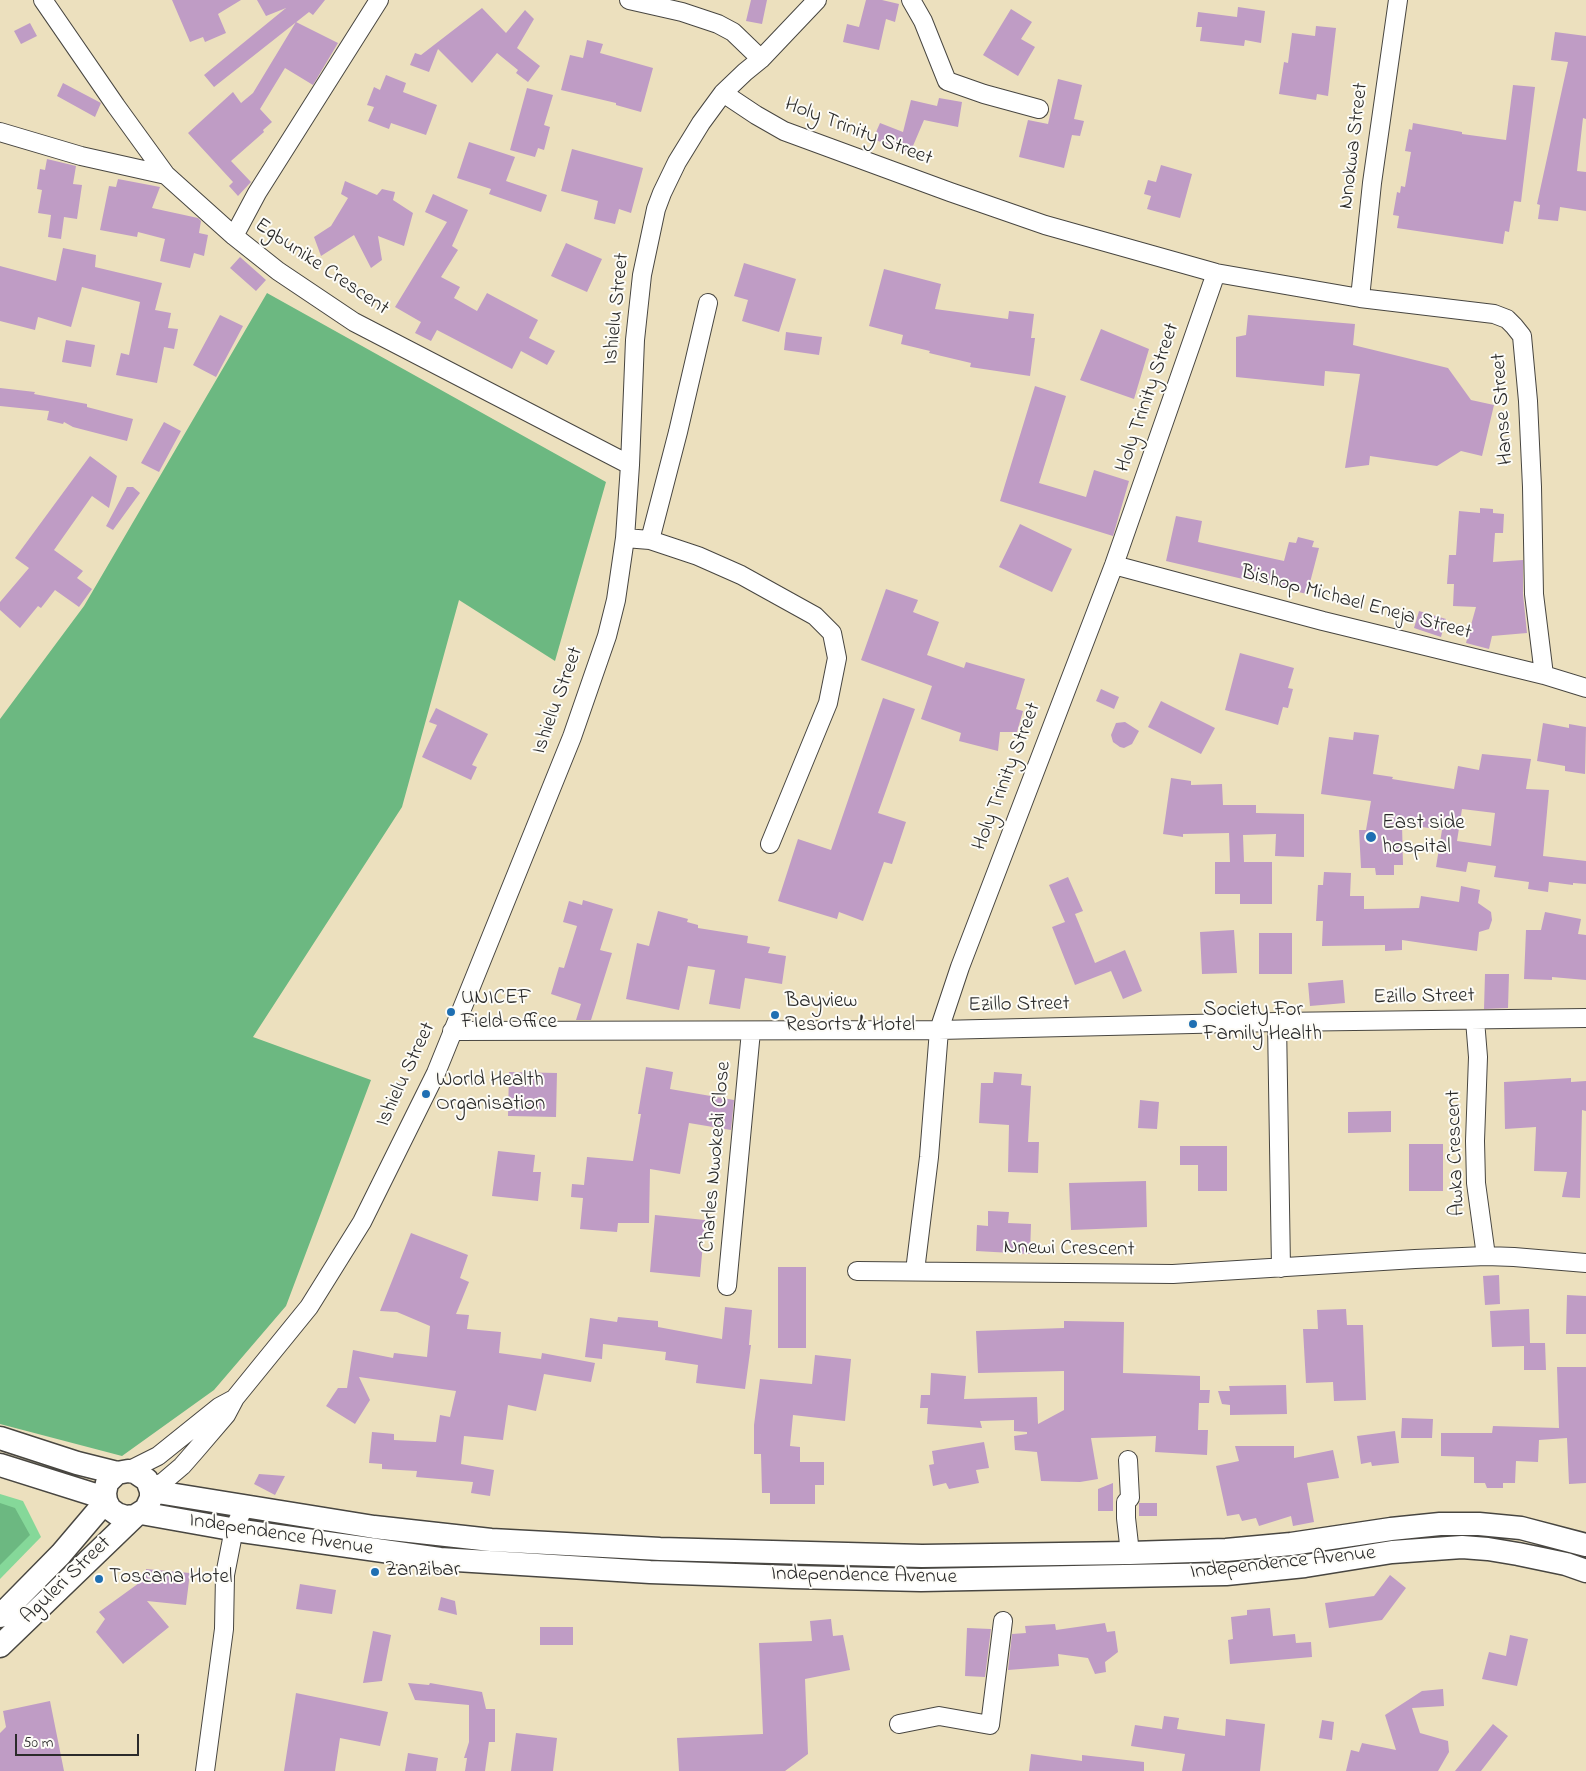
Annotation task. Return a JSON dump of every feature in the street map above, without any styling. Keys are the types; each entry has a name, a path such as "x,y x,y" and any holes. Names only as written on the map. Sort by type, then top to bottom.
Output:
{"main road":[{"name":"Independence Avenue","path":"0,1438 77,1463 142,1475 151,1489 244,1507 374,1527 491,1540 669,1549 922,1556 1130,1553 1226,1550 1292,1544 1391,1529 1440,1524 1479,1524 1521,1528 1586,1545"},
{"name":"Independence Avenue","path":"0,1465 105,1499 110,1509 126,1517 138,1514 440,1559 650,1572 921,1580 1226,1574 1305,1566 1392,1552 1462,1547 1518,1554 1566,1564 1586,1571"},
{"path":"105,1499 107,1483 123,1472"},
{"path":"138,1514 149,1504 151,1489"},
{"name":"Aguleri Street","path":"0,1616 61,1554 105,1499"},
{"name":"Aguleri Street","path":"0,1646 138,1514"},
{"path":"1518,1554 1521,1528"},
{"path":"1391,1529 1392,1552"},
{"path":"1226,1550 1226,1574"},
{"path":"921,1580 922,1556"}],"street":[{"path":"44,0 116,106 166,175 234,236"},
{"name":"Egbunike Crescent","path":"379,0 257,193 234,236 278,271 354,322 630,465"},
{"path":"629,0 682,12 718,24 733,32 761,59"},
{"name":"Ishielu Street","path":"234,1398 309,1307 362,1222 436,1074 452,1031 511,891 545,799 572,736 607,636 616,600 625,538 635,340 642,275 656,209 662,193 677,162 723,93 761,59 817,0"},
{"path":"911,0 923,21 947,81 984,94 1039,108"},
{"name":"Nnokwa Street","path":"1360,298 1372,183 1398,0"},
{"name":"Holy Trinity Street","path":"723,93 756,116 784,131 817,144 1045,225 1216,273 1114,565 960,967 939,1030 929,1157 915,1271"},
{"path":"0,132 82,156 166,175"},
{"name":"Hanse Street","path":"1216,273 1360,298 1494,314 1507,319 1514,326 1522,336 1528,401 1534,594 1544,676"},
{"path":"650,540 678,432 708,303"},
{"path":"625,538 650,540 698,556 741,575 815,616 832,633 838,658 828,703 770,844"},
{"name":"Bishop Michael Eneja Street","path":"1114,565 1586,688"},
{"name":"Ezillo Street","path":"452,1031 939,1030 1278,1022 1586,1018"},
{"name":"Awka Crescent","path":"1475,1020 1478,1057 1476,1183 1486,1256"},
{"path":"1278,1022 1281,1268"},
{"name":"Charles Nwokedi Close","path":"727,1286 751,1031"},
{"path":"1486,1256 1586,1263"},
{"name":"Nnewi Crescent","path":"857,1272 1172,1274 1486,1256"},
{"path":"123,1472 158,1456 219,1407 234,1398"},
{"path":"151,1489 162,1483 182,1466 219,1424 230,1408 234,1398"},
{"path":"1128,1460 1130,1498 1126,1502 1126,1518 1130,1553"},
{"path":"205,1771 224,1629 225,1575 234,1529 244,1507"},
{"path":"899,1724 939,1716 990,1725 1003,1621"}],"green space":[{"path":"267,293 606,482 555,661 459,600 402,807 253,1037 371,1080 286,1306 214,1390 122,1456 0,1424 0,719 84,606"},
{"path":"0,1494 23,1501 41,1537 0,1579"},
{"path":"0,1503 15,1508 30,1535 0,1565"}],"building":[{"path":"172,0 241,0 218,14 226,33 205,42 203,37 190,42"},
{"path":"257,0 325,0 313,15 309,12 214,87 204,75 286,8 266,16"},
{"path":"751,0 767,0 762,24 746,21"},
{"path":"866,0 882,0 899,4 895,22 886,19 879,50 843,42 847,24 859,27"},
{"path":"1238,7 1265,11 1261,43 1245,40 1244,46 1200,41 1202,27 1196,27 1198,12 1237,17"},
{"path":"482,8 506,33 525,10 534,19 517,48 540,66 528,82 516,73 518,70 497,53 472,83 438,49 429,72 410,65 415,53 421,55"},
{"path":"1011,9 1032,22 1021,39 1035,47 1018,76 983,55"},
{"path":"296,22 338,43 313,85 285,68 260,109 272,122 263,130 264,132 231,161 251,182 238,196 229,186 233,182 188,133 233,92 241,103 253,93"},
{"path":"30,23 37,36 21,44 14,31"},
{"path":"1316,26 1336,28 1328,96 1317,94 1316,100 1279,94 1284,62 1288,63 1292,33 1315,36"},
{"path":"1555,32 1586,36 1586,119 1583,118 1577,171 1586,172 1586,211 1560,207 1558,221 1538,219 1540,205 1537,204 1568,62 1551,60"},
{"path":"587,40 603,44 600,53 653,68 641,112 616,105 616,103 561,90 570,55 583,58"},
{"path":"386,75 406,83 403,92 437,105 426,135 391,123 389,129 368,121 374,107 367,105 374,87 380,90"},
{"path":"1058,79 1082,85 1074,119 1084,121 1080,136 1072,135 1064,168 1019,157 1028,120 1048,124"},
{"path":"63,83 101,103 95,117 57,96"},
{"path":"1513,85 1535,87 1521,202 1514,201 1509,232 1505,231 1503,244 1397,228 1399,216 1393,215 1397,192 1400,193 1401,186 1405,187 1411,152 1405,151 1409,129 1412,130 1413,123 1462,132 1462,134 1506,140"},
{"path":"527,88 553,95 544,125 550,127 544,150 538,148 535,157 510,150"},
{"path":"939,98 962,102 958,127 924,120 910,153 873,139 880,123 903,132 911,100 937,106"},
{"path":"469,142 515,157 506,181 547,195 541,212 489,194 491,189 457,178"},
{"path":"572,149 643,168 631,213 619,209 615,224 594,219 598,201 561,191"},
{"path":"47,159 76,166 73,184 82,185 77,219 64,217 61,239 48,237 51,215 38,213 42,190 37,189 40,169 45,170"},
{"path":"1161,165 1192,174 1180,218 1147,209 1151,196 1144,194 1148,180 1156,182"},
{"path":"118,179 160,187 152,208 198,218 201,221 199,233 208,235 204,256 194,253 190,268 160,261 165,239 138,232 137,237 100,230 109,186 116,187"},
{"path":"345,181 377,195 382,189 395,192 393,200 413,213 404,246 378,236 382,260 371,268 354,235 321,256 314,237 331,226 348,198 341,194"},
{"path":"433,194 468,210 452,246 458,250 441,277 460,287 454,298 477,311 487,293 538,320 529,338 555,351 547,365 521,351 512,369 437,330 431,341 415,333 421,322 395,307 447,222 425,212"},
{"path":"566,243 602,259 587,292 551,276"},
{"path":"63,248 96,255 95,267 162,283 155,310 171,313 168,328 178,329 174,349 164,347 157,383 116,375 121,353 129,355 140,302 82,287 71,327 38,317 35,330 0,321 0,266 56,281"},
{"path":"240,257 266,280 256,291 230,268"},
{"path":"744,263 796,279 779,332 742,321 748,300 734,296"},
{"path":"884,269 941,284 935,309 1008,319 1009,311 1034,314 1031,338 1035,338 1030,376 970,367 971,363 901,344 903,335 869,326"},
{"path":"220,315 243,326 216,377 193,365"},
{"path":"1248,315 1355,324 1353,345 1448,368 1471,400 1494,405 1482,456 1461,451 1437,466 1370,456 1369,465 1345,468 1360,374 1325,371 1324,386 1236,377 1236,337 1246,335"},
{"path":"1101,329 1149,349 1134,399 1080,380"},
{"path":"786,332 822,337 819,355 784,350"},
{"path":"66,340 95,345 91,367 62,362"},
{"path":"1035,386 1066,396 1039,483 1086,497 1094,470 1129,481 1113,536 1000,501"},
{"path":"0,388 35,392 34,394 87,404 87,407 133,419 127,441 73,427 64,422 63,424 47,420 49,411 0,406"},
{"path":"164,422 181,431 159,472 141,463"},
{"path":"90,456 117,476 109,508 92,496 54,550 83,571 77,578 92,589 79,607 55,590 41,608 38,606 20,628 0,610 0,602 29,568 15,558"},
{"path":"127,487 133,487 140,493 113,530 106,526"},
{"path":"1480,508 1493,509 1493,513 1504,514 1503,533 1495,533 1493,562 1523,560 1523,594 1527,633 1492,636 1489,649 1466,643 1476,607 1453,606 1454,584 1447,584 1449,555 1456,555 1459,511 1480,513"},
{"path":"1176,516 1202,521 1198,542 1284,561 1289,542 1296,543 1298,537 1314,541 1312,547 1319,548 1307,594 1166,561"},
{"path":"1020,524 1072,549 1052,592 999,567"},
{"path":"886,589 918,600 913,612 939,622 927,655 964,668 966,662 1025,679 1016,709 1023,711 1017,732 1000,732 998,751 959,741 961,733 921,719 932,686 861,660"},
{"path":"1419,611 1446,619 1441,637 1414,628"},
{"path":"1240,653 1294,668 1288,688 1293,689 1288,708 1283,707 1278,725 1225,710"},
{"path":"1101,689 1119,697 1114,709 1096,701"},
{"path":"883,698 915,709 878,813 906,822 892,864 884,862 863,921 839,912 837,919 778,901 798,839 831,850"},
{"path":"1161,701 1215,728 1201,754 1148,727"},
{"path":"436,708 488,734 472,765 477,767 471,780 422,757 437,725 429,722"},
{"path":"1125,722 1139,731 1132,744 1124,748 1113,742 1111,735 1116,723"},
{"path":"1543,723 1569,728 1569,724 1586,727 1585,774 1565,771 1565,766 1537,761"},
{"path":"1354,732 1379,735 1373,774 1454,789 1458,766 1479,770 1482,754 1531,759 1526,789 1549,790 1543,856 1586,861 1586,884 1573,883 1573,885 1549,882 1548,892 1528,889 1529,882 1494,877 1496,866 1468,862 1466,872 1436,867 1442,830 1402,824 1403,865 1394,865 1394,875 1376,875 1375,868 1361,868 1359,830 1366,830 1371,801 1321,794 1329,737 1353,740","holes":["1462,809 1495,813 1491,846 1457,841"]},
{"path":"1171,778 1191,781 1191,785 1222,784 1223,805 1256,805 1256,813 1304,814 1304,857 1275,856 1276,834 1243,835 1244,862 1272,862 1272,904 1240,904 1240,894 1215,894 1215,862 1230,862 1229,833 1183,834 1183,837 1163,834"},
{"path":"1324,872 1351,873 1350,896 1364,896 1364,909 1419,908 1421,896 1459,902 1461,886 1480,890 1478,903 1491,912 1492,920 1489,929 1479,932 1477,951 1402,940 1402,950 1385,951 1385,945 1322,946 1323,921 1316,921 1318,885 1323,885"},
{"path":"1068,877 1083,911 1075,914 1095,963 1125,950 1142,991 1123,999 1111,971 1075,985 1052,927 1065,922 1049,885"},
{"path":"583,900 613,909 600,950 612,953 591,1020 576,1020 581,1004 551,994 559,967 564,968 577,926 563,922 569,901 582,905"},
{"path":"658,911 688,919 687,922 698,925 698,928 748,936 747,943 770,947 768,953 786,956 782,984 745,978 740,1009 709,1004 715,970 688,966 679,1010 626,999 637,943 649,946"},
{"path":"1545,912 1581,919 1578,934 1586,935 1586,980 1552,977 1552,980 1524,979 1526,930 1541,930"},
{"path":"1234,930 1237,973 1202,974 1200,932"},
{"path":"1259,933 1292,933 1292,974 1259,974"},
{"path":"1485,974 1509,974 1508,1008 1484,1009"},
{"path":"1343,980 1345,1003 1310,1006 1308,983"},
{"path":"646,1067 673,1072 670,1089 734,1100 731,1130 689,1123 680,1174 650,1169 649,1223 618,1223 617,1232 580,1229 583,1198 571,1197 572,1184 584,1185 587,1157 633,1161"},
{"path":"509,1072 557,1073 556,1117 508,1116"},
{"path":"994,1072 1022,1074 1021,1085 1031,1086 1028,1142 1039,1142 1038,1173 1008,1172 1009,1125 979,1123 981,1083 993,1083"},
{"path":"1571,1078 1571,1082 1586,1081 1586,1111 1582,1110 1580,1198 1562,1197 1567,1172 1534,1171 1536,1127 1505,1129 1504,1082"},
{"path":"1140,1100 1159,1102 1157,1129 1138,1128"},
{"path":"1391,1111 1391,1132 1348,1133 1348,1112"},
{"path":"1409,1144 1443,1144 1443,1191 1409,1191"},
{"path":"1180,1146 1227,1146 1227,1191 1198,1191 1198,1165 1180,1165"},
{"path":"498,1151 535,1155 533,1172 541,1172 538,1201 492,1196"},
{"path":"1146,1181 1147,1227 1071,1230 1069,1183"},
{"path":"988,1211 1009,1212 1008,1223 1031,1224 1030,1254 976,1251 977,1225 988,1226"},
{"path":"655,1215 705,1220 700,1277 650,1272"},
{"path":"411,1233 468,1255 460,1278 469,1282 456,1314 469,1315 467,1329 501,1332 499,1353 541,1359 542,1353 595,1363 591,1382 544,1374 536,1411 508,1405 503,1440 464,1436 461,1464 494,1470 490,1496 471,1493 473,1482 416,1477 417,1471 382,1469 382,1464 369,1463 372,1432 394,1434 394,1440 436,1442 440,1415 450,1417 456,1391 359,1377 370,1400 355,1424 326,1406 338,1388 347,1388 353,1350 393,1358 394,1353 427,1357 430,1326 397,1312 380,1311"},
{"path":"778,1267 806,1267 806,1348 778,1348"},
{"path":"1499,1275 1500,1304 1485,1305 1483,1276"},
{"path":"1567,1295 1586,1296 1586,1334 1566,1334"},
{"path":"725,1307 752,1310 749,1345 751,1345 745,1389 696,1383 698,1365 665,1360 666,1352 603,1344 602,1359 585,1357 590,1318 617,1322 618,1317 658,1321 658,1327 722,1339"},
{"path":"1346,1309 1347,1325 1363,1325 1366,1400 1334,1401 1333,1382 1306,1383 1303,1329 1318,1329 1317,1310"},
{"path":"1529,1309 1530,1343 1545,1343 1546,1370 1524,1370 1524,1346 1492,1347 1490,1311"},
{"path":"1064,1321 1124,1322 1123,1373 1200,1376 1200,1390 1210,1390 1209,1403 1199,1403 1198,1430 1208,1430 1207,1455 1155,1452 1156,1436 1091,1438 1098,1479 1080,1482 1041,1481 1037,1452 1015,1450 1014,1436 1027,1434 1027,1432 1014,1431 1014,1420 980,1421 982,1428 927,1424 928,1408 920,1408 921,1395 930,1395 931,1373 966,1376 964,1399 1037,1397 1038,1424 1064,1410 1064,1371 978,1373 976,1331 1064,1328"},
{"path":"815,1355 851,1359 845,1421 793,1415 790,1446 800,1447 800,1462 824,1462 824,1485 815,1485 815,1504 770,1504 770,1493 762,1493 761,1454 754,1454 754,1425 760,1379 812,1384"},
{"path":"1557,1367 1586,1367 1586,1483 1569,1484 1567,1438 1539,1440 1538,1462 1516,1461 1515,1483 1503,1483 1503,1488 1487,1488 1485,1483 1474,1483 1474,1457 1441,1456 1441,1433 1492,1433 1493,1426 1559,1428"},
{"path":"1286,1385 1287,1414 1230,1415 1230,1405 1222,1404 1218,1391 1230,1391 1229,1386"},
{"path":"1402,1418 1433,1419 1432,1438 1401,1438"},
{"path":"1395,1431 1399,1463 1372,1466 1371,1462 1361,1464 1357,1436"},
{"path":"984,1442 989,1468 976,1470 979,1483 949,1489 946,1483 933,1486 929,1465 934,1464 932,1451"},
{"path":"1235,1446 1294,1446 1294,1458 1333,1450 1339,1478 1307,1483 1314,1522 1293,1526 1291,1516 1259,1526 1256,1518 1242,1521 1239,1514 1227,1516 1216,1466 1239,1461"},
{"path":"259,1474 285,1476 275,1495 254,1484"},
{"path":"1113,1483 1113,1511 1098,1511 1098,1489"},
{"path":"1139,1503 1157,1503 1157,1516 1139,1516"},
{"path":"146,1569 190,1573 186,1605 147,1601 169,1627 123,1664 96,1632 105,1619 99,1612 146,1578"},
{"path":"1390,1575 1406,1588 1382,1620 1329,1628 1325,1603 1374,1596"},
{"path":"300,1584 336,1590 332,1614 296,1609"},
{"path":"441,1597 455,1601 457,1615 438,1610"},
{"path":"1270,1608 1273,1636 1295,1634 1296,1643 1311,1642 1312,1657 1230,1664 1228,1640 1233,1639 1231,1617 1247,1615 1247,1610"},
{"path":"831,1619 833,1636 843,1635 850,1670 805,1679 808,1754 785,1771 679,1771 677,1738 763,1734 759,1643 812,1641 810,1621"},
{"path":"1105,1623 1107,1632 1115,1631 1118,1652 1105,1662 1106,1672 1095,1674 1088,1658 1058,1654 1059,1666 1008,1670 1012,1634 1026,1633 1025,1626 1055,1624 1056,1630"},
{"path":"540,1627 573,1627 573,1645 540,1645"},
{"path":"967,1628 991,1629 985,1677 965,1676"},
{"path":"373,1631 391,1635 382,1681 363,1683"},
{"path":"1510,1635 1528,1639 1517,1686 1482,1679 1489,1652 1506,1656"},
{"path":"408,1683 429,1685 430,1683 482,1692 486,1709 495,1709 495,1742 489,1742 485,1771 465,1771 467,1758 464,1758 469,1742 469,1705 415,1700"},
{"path":"1443,1689 1444,1706 1412,1708 1420,1733 1448,1741 1449,1752 1438,1771 1346,1771 1351,1750 1359,1752 1362,1743 1396,1750 1385,1715 1422,1691"},
{"path":"296,1693 388,1712 380,1746 340,1738 335,1771 284,1771"},
{"path":"50,1701 64,1771 0,1771 0,1733 6,1727 3,1711"},
{"path":"1164,1716 1179,1718 1177,1729 1225,1736 1226,1719 1265,1724 1260,1771 1182,1771 1185,1754 1131,1746 1135,1725 1162,1729"},
{"path":"1322,1720 1334,1722 1332,1740 1319,1738"},
{"path":"1493,1724 1508,1736 1481,1771 1455,1771"},
{"path":"516,1733 557,1738 553,1771 511,1771"},
{"path":"408,1753 438,1758 436,1771 405,1771"},
{"path":"1031,1754 1082,1761 1082,1755 1144,1762 1144,1771 1029,1771"}],"place":[{"name":"East side hospital","path":"1371,837"},
{"name":"UNICEF Field Office","path":"451,1012"},
{"name":"Bayview Resorts & Hotel","path":"775,1015"},
{"name":"Society For Family Health","path":"1193,1024"},
{"name":"World Health Organisation","path":"426,1094"},
{"name":"Zanzibar","path":"375,1572"},
{"name":"Toscana Hotel","path":"99,1579"}]}
